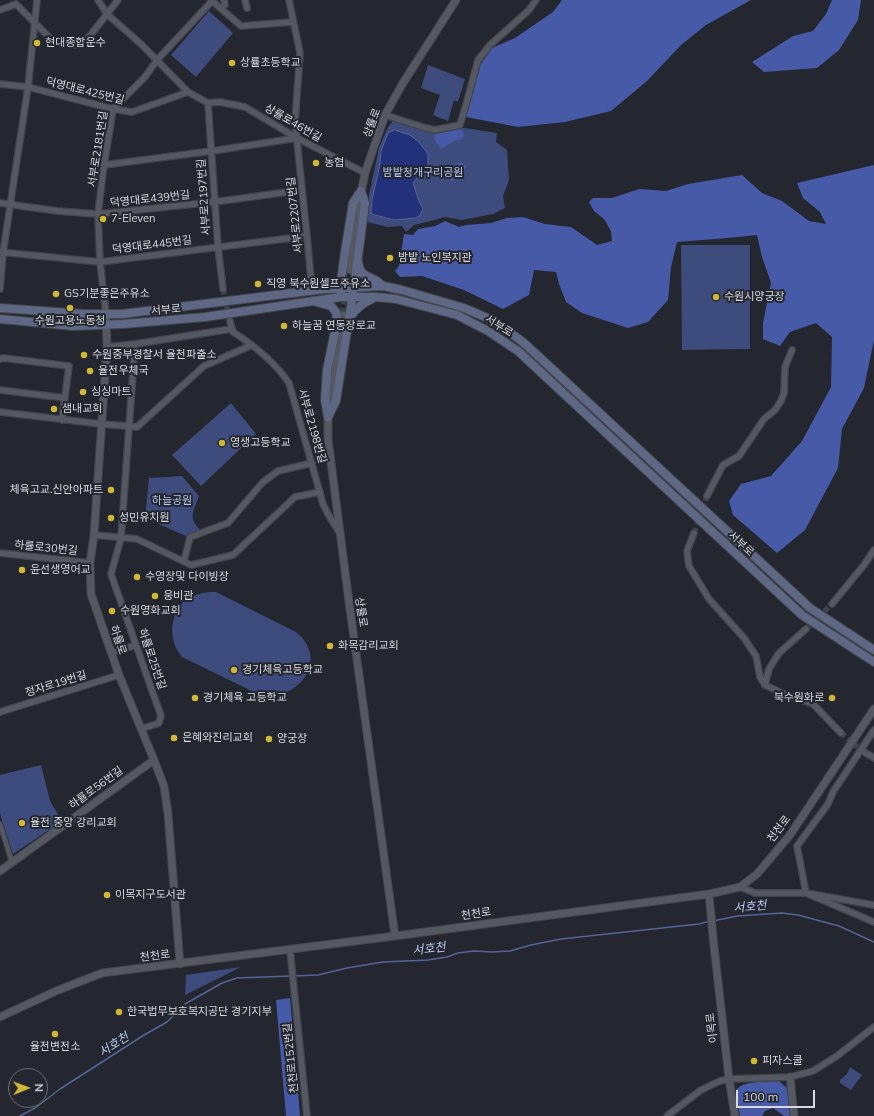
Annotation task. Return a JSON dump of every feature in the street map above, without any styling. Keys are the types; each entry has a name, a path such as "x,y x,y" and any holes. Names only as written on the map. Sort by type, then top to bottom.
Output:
{"main road":[{"path":"328,417 336,401 347,316 353,297 364,204 361,191"},
{"path":"341,297 340,288 353,203 361,191"},
{"path":"357,259 360,269 366,277 376,280 383,286"},
{"name":"서부로","path":"0,308 85,314 122,314 312,290 383,286 464,308 492,320 523,342 810,608 874,650"},
{"name":"서부로","path":"0,319 73,326 107,325 205,317 341,297 376,297 396,299 457,315 488,331 518,351 802,615 874,662"},
{"path":"347,316 363,303 376,297"},
{"path":"313,301 331,306 336,312 337,321 327,370 325,400 328,417"}],"street":[{"path":"0,289 2,253 11,204 28,87 37,0"},
{"path":"98,0 107,14 141,44 188,92 208,103"},
{"path":"0,10 16,4 53,41 77,45 89,37 118,0"},
{"path":"211,0 241,26 294,22"},
{"name":"서부로2181번길","path":"106,314 100,262 98,214 113,109 145,77 157,60 211,0"},
{"path":"246,0 247,8"},
{"name":"서부로2207번길","path":"289,0 300,53 295,122 312,290"},
{"name":"상률로","path":"350,270 356,218 365,173 385,115 403,83 456,0"},
{"path":"385,115 435,130 460,125 478,60 490,45 529,10 536,0"},
{"name":"덕영대로425번길","path":"0,84 28,87 113,109 132,112 188,92"},
{"name":"상률로46번길","path":"208,103 220,102 245,107 297,138 365,173"},
{"name":"서부로2197번길","path":"208,103 214,202 223,289"},
{"path":"104,166 297,138"},
{"name":"덕영대로439번길","path":"0,203 57,211 98,214 214,202 302,190"},
{"name":"덕영대로445번길","path":"2,253 100,262 307,236"},
{"name":"하률로","path":"106,314 107,347 94,535 90,564 91,594 119,675 164,786 168,814 180,964"},
{"path":"107,347 231,329 230,321"},
{"name":"서부로2198번길","path":"231,329 272,361 289,383 320,492 328,514 340,532"},
{"name":"하률로25번길","path":"135,344 121,538 111,574 161,716 159,723 141,729"},
{"path":"0,412 62,420 137,427 204,366 252,345"},
{"path":"707,496 723,466 739,456 764,419 775,410 781,400 784,393 785,367 792,350"},
{"path":"0,359 3,358 69,366 62,420"},
{"path":"0,390 65,398"},
{"name":"상률로","path":"328,417 328,439 340,532 395,936"},
{"path":"184,562 190,536 228,523 263,482 278,471 312,463"},
{"path":"94,535 137,539 191,565 233,555 295,498 320,492"},
{"path":"694,533 687,551 689,566 709,599 744,638 756,656 760,677 765,684 784,694 813,704 841,733"},
{"path":"832,604 864,565 874,550"},
{"name":"하률로30번길","path":"0,553 90,564"},
{"path":"765,684 769,669 779,653 806,629"},
{"path":"112,654 136,645"},
{"name":"정자로19번길","path":"0,712 119,675"},
{"name":"천천로","path":"0,1017 56,991 102,974 709,894 740,887 757,874 790,835 874,709"},
{"path":"806,893 797,846 828,804 833,792 874,730"},
{"path":"861,750 874,758"},
{"name":"하률로56번길","path":"0,871 154,760"},
{"path":"0,824 12,862"},
{"path":"740,887 755,893 806,893 874,905"},
{"path":"806,893 874,922"},
{"name":"이목로","path":"709,894 735,1116"},
{"name":"천천로152번길","path":"290,950 307,1116"},
{"path":"667,1116 701,1090 720,1081 730,1079 790,1077 813,1071 837,1056 874,1027"},
{"path":"790,1077 794,1116"}],"green space":[{"path":"209,11 233,33 196,77 171,55"},
{"path":"428,65 465,79 458,102 454,100 448,121 433,115 440,95 421,88"},
{"name":"밤밭청개구리공원","path":"396,116 416,124 438,128 465,128 497,133 496,142 507,150 509,180 503,196 505,208 493,214 462,220 445,217 414,225 406,232 402,226 388,227 367,222 369,195 379,148 387,129"},
{"name":"수원시양궁장","path":"681,245 750,245 750,349 682,350"},
{"path":"231,403 256,434 201,486 172,455"},
{"name":"하늘공원","path":"182,476 199,496 193,518 194,522 201,530 188,537 145,518 149,478"},
{"path":"216,592 296,632 306,643 310,654 310,665 306,675 299,684 289,691 277,696 264,697 182,657 174,643 172,627 176,612 189,598 197,594"},
{"path":"41,765 50,801 62,821 13,854 0,814 0,775"},
{"path":"241,967 185,995 186,975"},
{"path":"850,1067 862,1075 851,1090 840,1083 840,1080 847,1074"}],"shaded area":[{"path":"562,0 751,0 706,25 681,45 647,81 611,111 565,122 518,127 466,117 476,71 492,48 515,38 553,12"},
{"path":"832,0 861,0 858,20 839,50 817,68 764,72 752,62 793,36 813,31 826,14"},
{"path":"458,129 463,131 464,136 441,149 434,139 435,135"},
{"path":"395,130 410,135 419,142 428,154 428,164 413,183 423,209 420,215 416,218 394,220 371,214 372,200 380,164 381,151 388,133"},
{"path":"460,162 467,166 461,175 450,182 452,177 448,168"},
{"path":"874,165 874,340 864,388 842,429 838,468 805,530 777,553 733,515 729,501 741,484 771,476 802,441 831,387 832,337 816,323 790,332 780,346 763,339 763,323 771,283 762,257 757,235 677,242 671,267 668,300 648,322 628,328 582,313 566,302 556,272 534,270 529,295 503,309 464,290 422,276 400,277 395,271 399,266 404,234 413,235 418,229 435,226 445,221 459,227 491,223 507,218 523,217 545,224 571,227 597,245 612,241 611,231 604,219 594,211 589,202 593,198 612,198 639,189 666,191 688,184 742,175 762,193 782,201 809,221 826,224 820,212 803,198 797,183"},
{"path":"290,998 300,1116 286,1116 276,1000"},
{"path":"779,1081 787,1088 790,1116 784,1116 773,1108 765,1111 762,1116 740,1116 736,1090 750,1083"}],"waterway":[{"name":"서호천","path":"713,921 737,916 782,913 798,915 839,926 874,942"},
{"name":"서호천","path":"294,976 318,975 383,962 428,960 474,951 510,951 561,939 699,924 710,921"},
{"name":"서호천","path":"20,1116 35,1108 60,1089 144,1035 167,1022 185,1004 222,983 237,978 291,976"}],"tunnel":[{"path":"343,315 350,270"},
{"path":"223,289 229,317"},
{"path":"694,533 707,496"},
{"path":"806,629 832,604"},
{"path":"841,733 861,750"}],"place":[{"name":"현대종합운수","path":"37,43"},
{"name":"상률초등학교","path":"232,63"},
{"name":"농협","path":"316,163"},
{"name":"7-Eleven","path":"103,219"},
{"name":"밤밭 노인복지관","path":"390,258"},
{"name":"직영 북수원셀프주유소","path":"258,284"},
{"name":"GS기분좋은주유소","path":"56,294"},
{"name":"수원시양궁장","path":"716,297"},
{"name":"수원고용노동청","path":"70,308"},
{"name":"하늘꿈 연동장로교","path":"284,326"},
{"name":"수원중부경찰서 율천파출소","path":"84,355"},
{"name":"율전우체국","path":"90,371"},
{"name":"싱싱마트","path":"83,392"},
{"name":"샘내교회","path":"54,409"},
{"name":"영생고등학교","path":"222,443"},
{"name":"체육고교.신안아파트","path":"111,490"},
{"name":"성민유치원","path":"111,518"},
{"name":"윤선생영어교","path":"22,570"},
{"name":"수영장및 다이빙장","path":"137,577"},
{"name":"웅비관","path":"155,596"},
{"name":"수원영화교회","path":"112,611"},
{"name":"화목감리교회","path":"330,646"},
{"name":"경기체육고등학교","path":"234,670"},
{"name":"경기체육 고등학교","path":"195,698"},
{"name":"북수원화로","path":"832,698"},
{"name":"은혜와진리교회","path":"174,738"},
{"name":"양궁장","path":"269,739"},
{"name":"율전 중앙 강리교회","path":"22,823"},
{"name":"이목지구도서관","path":"107,895"},
{"name":"한국법무보호복지공단 경기지부","path":"119,1012"},
{"name":"율전변전소","path":"55,1034"},
{"name":"피자스쿨","path":"754,1061"}]}
